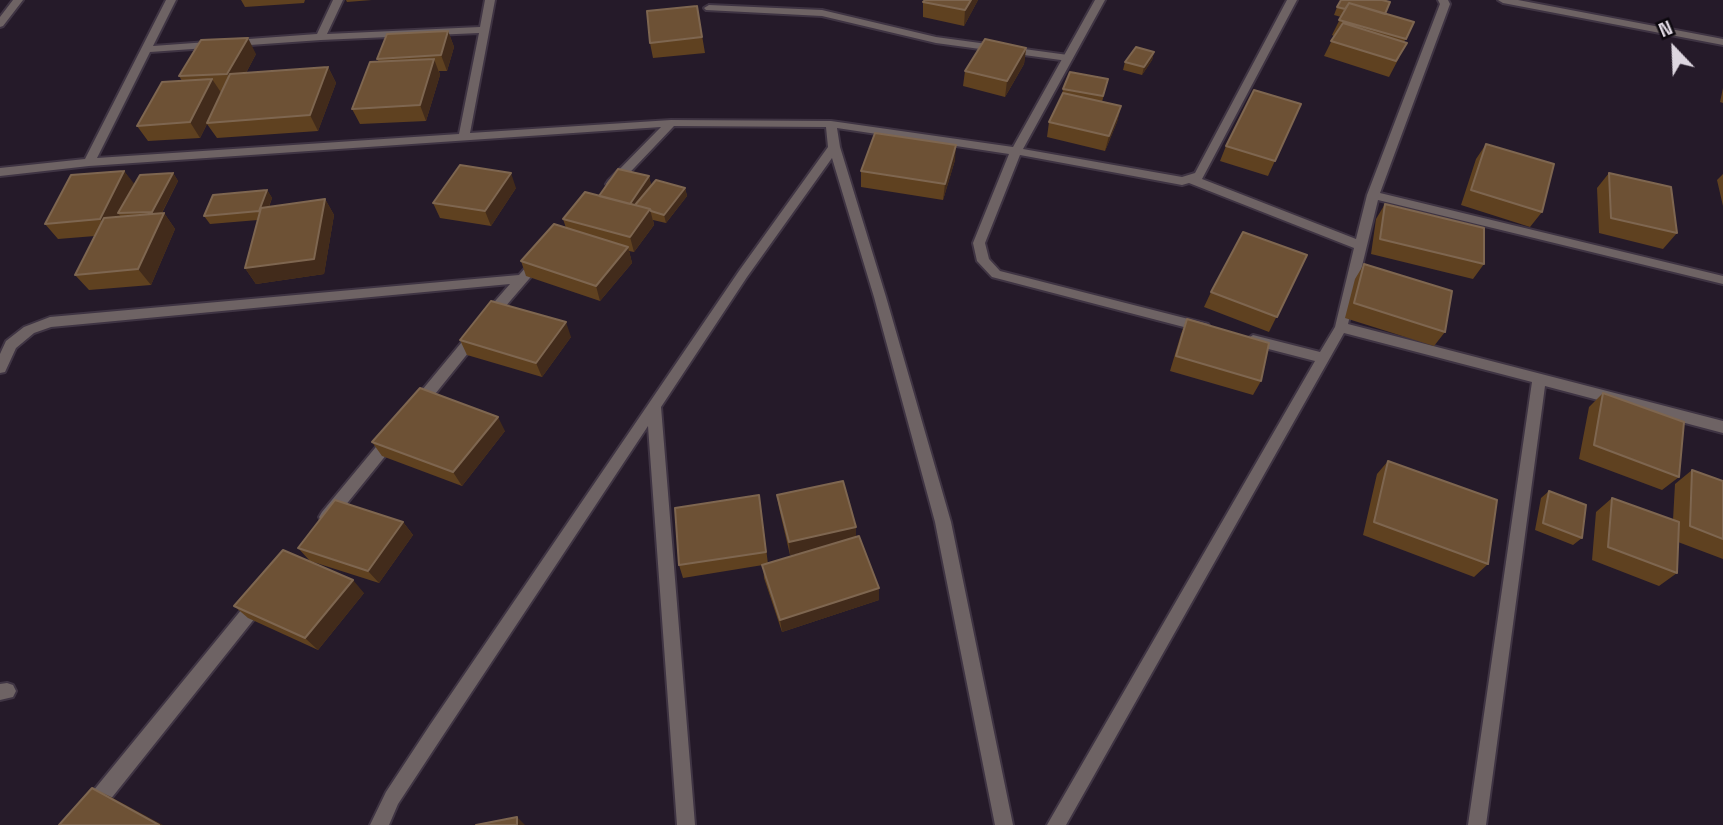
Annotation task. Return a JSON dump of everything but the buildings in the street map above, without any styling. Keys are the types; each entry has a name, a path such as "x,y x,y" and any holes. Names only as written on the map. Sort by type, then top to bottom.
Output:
{"street":[{"path":"0,24 18,0"},
{"path":"89,162 171,0"},
{"path":"321,37 338,0"},
{"path":"464,137 490,0"},
{"path":"1100,0 1016,151 979,243 983,261 996,274 1218,331"},
{"path":"0,172 89,162 671,123 831,124 1016,151 1182,181 1191,180 1199,176 1292,0"},
{"path":"1056,825 1341,327 1373,195 1446,4 1443,0"},
{"path":"1503,0 1723,42"},
{"path":"709,8 822,13 936,40 1068,58"},
{"path":"147,49 321,37 484,30"},
{"path":"605,191 671,123"},
{"path":"831,124 834,148 880,297 943,522 1004,825"},
{"path":"379,825 392,798 428,742 743,274 834,148"},
{"path":"1191,180 1362,246"},
{"path":"1373,195 1723,280"},
{"path":"321,525 520,279 548,250"},
{"path":"0,368 11,345 29,330 50,322 520,279"},
{"path":"1341,327 1723,427"},
{"path":"1244,338 1322,358"},
{"path":"1477,825 1539,379"},
{"path":"654,406 686,825"},
{"path":"78,825 268,589"}]}
